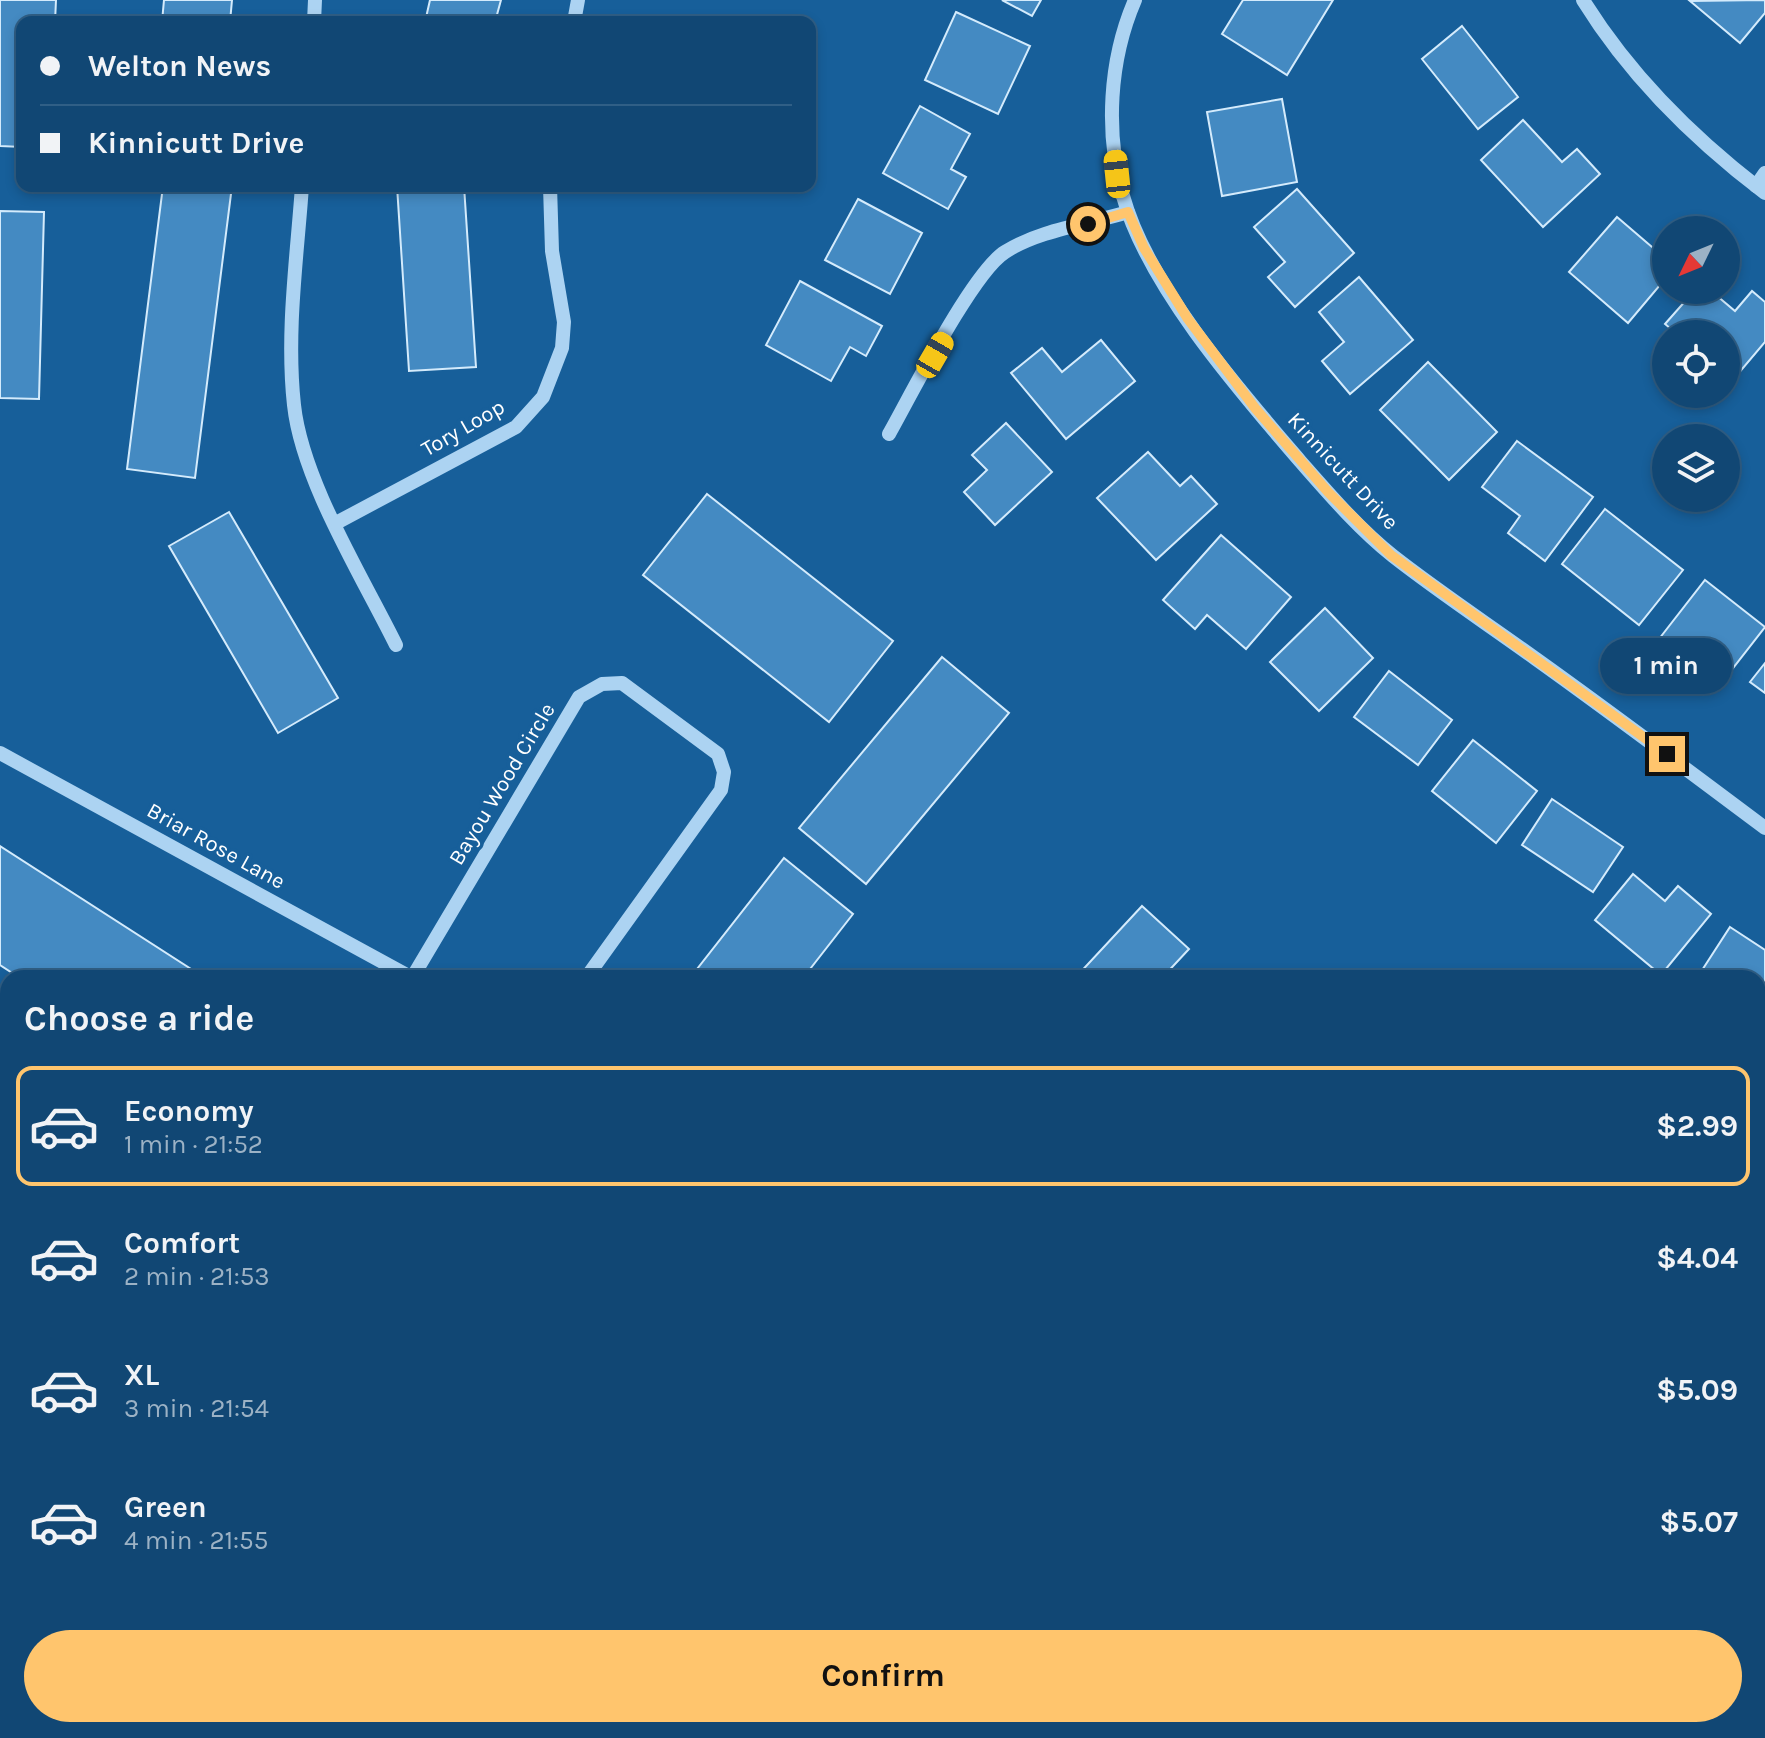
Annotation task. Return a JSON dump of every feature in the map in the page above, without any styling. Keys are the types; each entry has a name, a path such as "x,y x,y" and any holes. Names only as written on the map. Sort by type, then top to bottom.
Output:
{"street":[{"name":"Kinnicutt Drive","path":"1135,0 1114,76 1111,115 1117,174 1128,212 1144,248 1184,312 1255,408 1328,492 1391,555 1643,735 1765,828"},
{"path":"1583,0 1642,79 1695,136 1760,189 1765,173"},
{"path":"302,192 290,347 294,408 308,461 396,645"},
{"name":"Tory Loop","path":"336,523 516,427 543,397 559,361 564,322 552,251 550,192"},
{"path":"889,434 965,302 999,257 1030,241 1128,212"},
{"name":"Bayou Wood Circle","path":"417,970 579,697 602,684 622,683 718,754 724,772 721,790 592,970"},
{"name":"Briar Rose Lane","path":"0,753 397,970"}],"building":[{"path":"0,0 56,0 55,16 16,16 16,147 0,146"},
{"path":"164,0 232,0 231,16 163,16"},
{"path":"430,0 501,0 497,16 426,16"},
{"path":"1002,0 1041,0 1032,16"},
{"path":"1243,0 1333,0 1287,75 1222,34"},
{"path":"1765,0 1765,13 1740,43 1690,1"},
{"path":"956,12 1030,46 998,114 925,80"},
{"path":"1462,26 1518,97 1478,129 1422,59"},
{"path":"1282,99 1297,182 1222,196 1207,112"},
{"path":"920,106 970,134 951,169 966,177 948,209 883,173"},
{"path":"1523,120 1562,162 1577,149 1600,174 1543,227 1481,160"},
{"path":"1297,189 1354,253 1295,307 1268,277 1285,262 1254,227"},
{"path":"162,192 231,192 195,478 127,469"},
{"path":"397,192 464,192 476,367 409,371"},
{"path":"858,199 922,233 890,294 825,260"},
{"path":"0,211 44,212 39,399 0,398"},
{"path":"1617,217 1652,247 1652,295 1628,323 1569,272"},
{"path":"1359,277 1413,340 1350,394 1322,361 1344,342 1319,312"},
{"path":"800,281 882,326 866,356 850,347 831,381 766,345"},
{"path":"1752,291 1765,302 1765,342 1740,372 1740,320 1669,320 1683,304 1727,304 1735,311"},
{"path":"1101,340 1135,381 1066,439 1011,373 1042,348 1062,372"},
{"path":"1428,362 1497,432 1449,480 1380,410"},
{"path":"1006,423 1052,472 995,525 964,492 987,470 972,455"},
{"path":"1517,441 1593,497 1545,561 1508,533 1520,516 1482,487"},
{"path":"1148,452 1180,486 1191,476 1217,504 1156,560 1097,498"},
{"path":"707,494 893,641 829,722 643,575"},
{"path":"1605,509 1683,570 1639,625 1562,564"},
{"path":"229,512 338,698 278,733 169,546"},
{"path":"1221,535 1291,597 1246,649 1207,615 1195,629 1163,600"},
{"path":"1705,580 1765,627 1719,686 1659,639"},
{"path":"1325,608 1373,658 1319,711 1270,662"},
{"path":"942,657 1009,713 866,884 799,828"},
{"path":"1765,663 1765,693 1750,682"},
{"path":"1389,671 1452,720 1418,765 1354,717"},
{"path":"1473,740 1537,791 1496,843 1432,791"},
{"path":"1552,799 1623,847 1593,892 1522,845"},
{"path":"0,846 193,970 8,970 0,965"},
{"path":"784,858 853,914 809,970 696,970"},
{"path":"1633,874 1665,901 1678,886 1711,914 1665,970 1655,970 1595,920"},
{"path":"1142,906 1189,949 1169,970 1082,970"},
{"path":"1730,927 1765,950 1765,970 1702,970"}],"route":[{"path":"1088,224 1128,212 1144,248 1184,312 1255,408 1328,492 1391,555 1667,754"}]}
